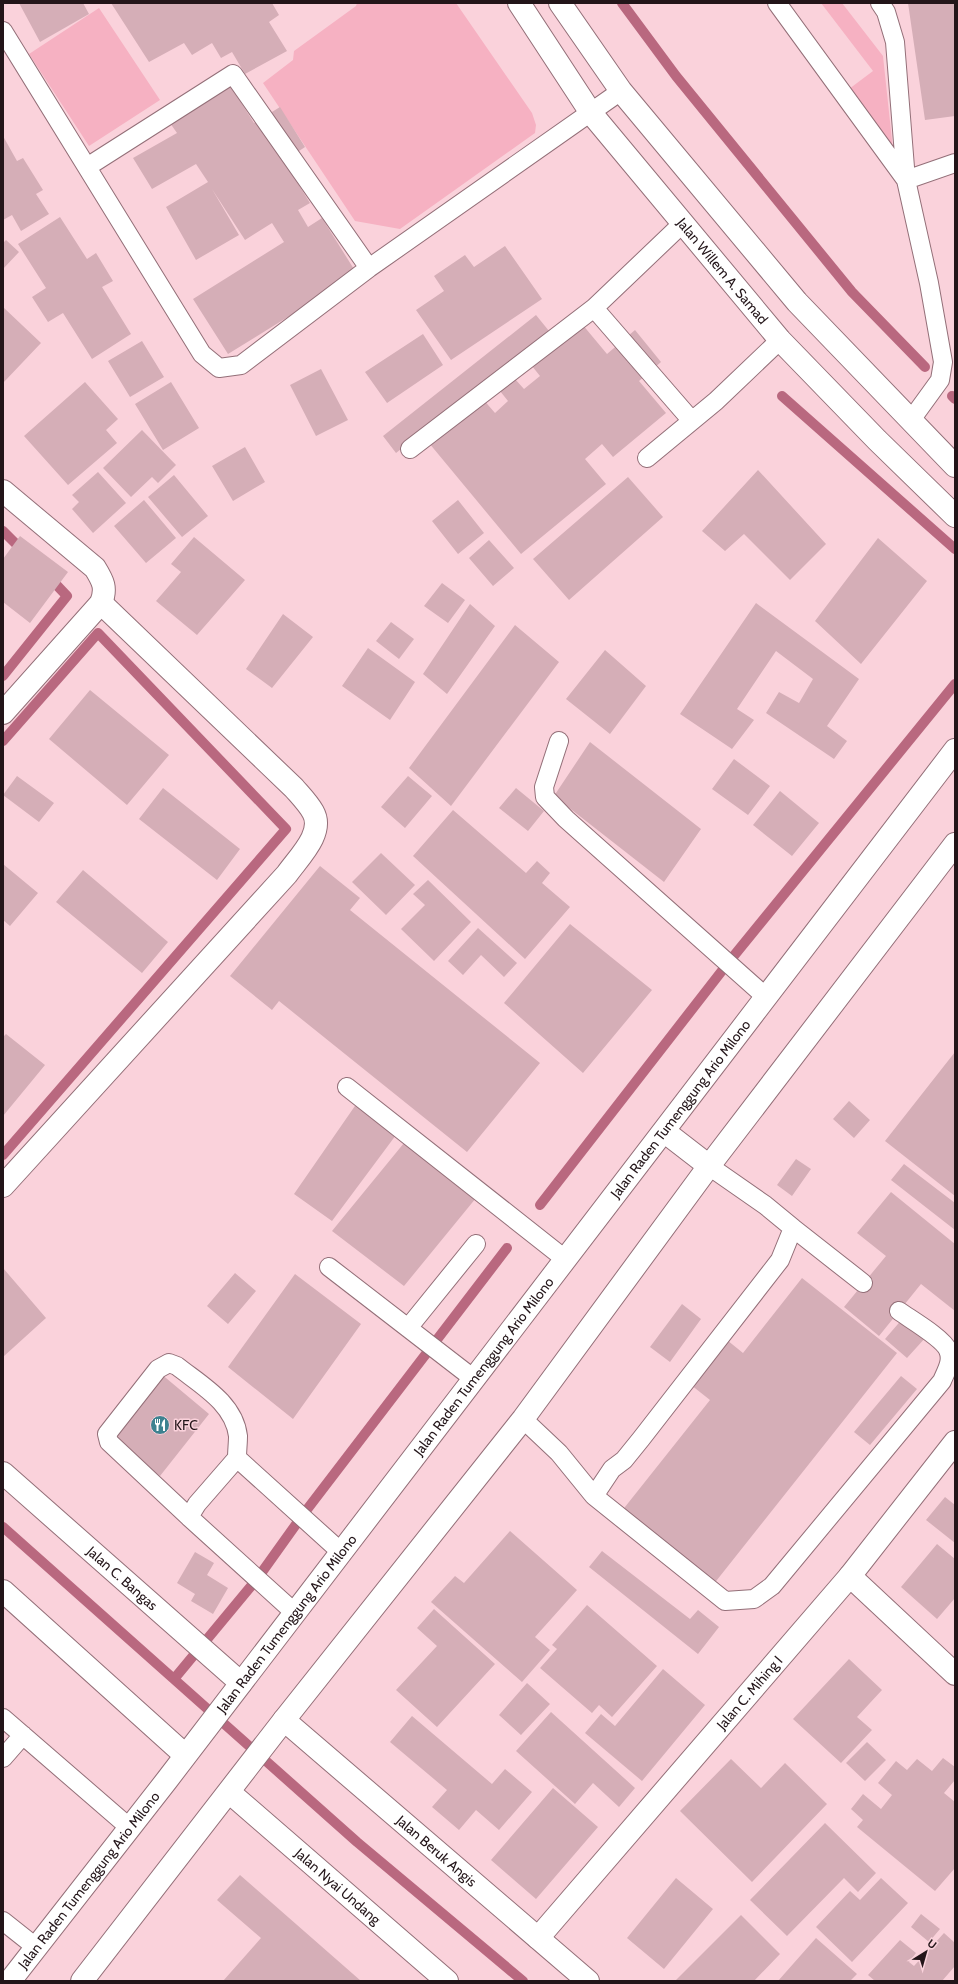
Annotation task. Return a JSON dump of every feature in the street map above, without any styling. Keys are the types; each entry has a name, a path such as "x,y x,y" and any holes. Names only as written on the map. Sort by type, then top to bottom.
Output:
{"main road":[{"name":"Jalan Willem A. Samad","path":"519,3 591,113 780,340 877,440 955,516"},
{"path":"560,3 621,90 797,302 955,466"},
{"path":"3,491 95,568 104,582 105,594 101,603 3,714"},
{"path":"3,1186 287,874 312,839 317,823 314,812 294,788 101,603"},
{"name":"Jalan Raden Tumenggung Ario Milono","path":"10,1981 130,1828 665,1132 955,750"},
{"path":"82,1981 279,1728 523,1419 709,1166 955,844"},
{"path":"665,1132 709,1166"},
{"name":"Jalan C. Mihing I","path":"538,1938 850,1576 955,1442"},
{"name":"Jalan C. Bangas","path":"3,1473 241,1683"},
{"path":"850,1576 955,1674"},
{"path":"3,1591 185,1755"},
{"name":"Jalan Beruk Angis","path":"279,1728 538,1938 588,1981"},
{"name":"Jalan Nyai Undang","path":"229,1792 447,1981"}],"lane":[{"path":"777,3 906,180"},
{"path":"880,3 886,12 895,42 906,180 929,282 943,362 940,380 911,420"},
{"path":"3,31 202,354 219,368 240,365 369,268 591,113 621,90"},
{"path":"87,167 233,74 369,268"},
{"path":"906,180 955,163"},
{"path":"410,449 594,308 682,224"},
{"path":"594,308 692,421"},
{"path":"647,458 692,421 780,340"},
{"path":"559,742 544,787 545,797 549,802 566,819 766,997"},
{"path":"347,1087 566,1259"},
{"path":"709,1166 765,1205 863,1283"},
{"path":"594,1496 612,1469 624,1460 641,1439 780,1260 793,1228"},
{"path":"413,1332 476,1244"},
{"path":"329,1267 474,1379"},
{"path":"523,1419 559,1453 594,1496 725,1601 754,1599 772,1586 942,1380 950,1365 948,1350 932,1334 899,1311"},
{"path":"189,1517 197,1504 237,1458 238,1436 232,1416 224,1404 177,1366 169,1363 158,1369 107,1434 109,1442 189,1517 295,1613"},
{"path":"237,1458 341,1552"},
{"path":"3,1718 130,1828"},
{"path":"3,1758 22,1735"},
{"path":"3,1921 37,1948"}],"shaded area":[{"path":"357,3 456,3 532,113 536,125 535,133 400,229 355,221 263,83 293,60 294,51 356,6"},
{"path":"821,3 842,3 883,56 894,159 849,89 873,71"},
{"path":"99,8 160,100 89,146 29,54"}],"building":[{"path":"19,3 83,3 89,14 40,42"},
{"path":"111,3 272,3 279,15 269,22 287,51 245,74 232,52 221,58 212,43 192,55 184,43 149,62"},
{"path":"908,3 955,3 955,116 925,120"},
{"path":"230,85 254,123 280,107 305,147 284,161 310,203 298,210 308,227 322,218 357,274 228,354 193,299 284,242 272,223 245,240 212,189 239,235 196,260 166,207 208,182 196,164 152,189 133,158 177,133 170,123"},
{"path":"3,136 17,161 23,158 43,190 36,194 49,214 21,231 12,215 3,220"},
{"path":"60,217 87,259 96,253 113,281 102,287 131,334 92,359 63,313 48,322 32,297 46,288 18,244"},
{"path":"6,240 19,252 3,269 3,243"},
{"path":"505,246 542,299 451,360 416,310 444,291 434,276 465,255 474,267"},
{"path":"3,307 41,343 3,383"},
{"path":"536,315 549,331 396,453 383,436"},
{"path":"582,324 607,354 635,330 661,362 639,381 666,413 613,457 602,444 585,459 606,484 521,554 429,443 482,398 495,413 508,401 500,391 515,379 524,389 540,376 532,366"},
{"path":"423,334 443,365 387,403 365,372"},
{"path":"142,341 164,377 130,397 108,361"},
{"path":"321,369 348,420 316,436 290,385"},
{"path":"85,382 118,419 106,430 117,443 68,485 24,436"},
{"path":"171,382 199,428 163,450 135,404"},
{"path":"142,430 176,465 158,483 152,477 131,497 103,468"},
{"path":"245,447 265,482 233,501 212,466"},
{"path":"758,470 826,544 790,580 744,534 725,551 702,531"},
{"path":"98,472 126,503 93,533 72,509 79,502 72,495"},
{"path":"174,475 208,516 182,537 148,497"},
{"path":"628,477 663,517 569,600 533,559"},
{"path":"144,500 176,538 146,563 114,526"},
{"path":"458,500 484,533 458,554 432,521"},
{"path":"20,536 68,572 30,623 3,602 3,559"},
{"path":"194,537 245,580 197,635 156,601 181,572 171,564"},
{"path":"878,538 927,581 861,664 815,621"},
{"path":"489,540 514,568 493,586 469,558"},
{"path":"442,583 465,600 448,623 424,606"},
{"path":"756,603 859,679 827,726 847,741 834,759 766,713 779,692 799,703 813,679 776,651 737,709 754,720 732,749 680,714"},
{"path":"470,604 495,626 447,694 423,674"},
{"path":"283,614 313,637 272,688 246,669"},
{"path":"391,622 414,639 399,659 376,641"},
{"path":"515,625 559,662 451,806 409,768"},
{"path":"368,648 415,682 390,720 342,686"},
{"path":"605,650 646,686 610,734 566,699"},
{"path":"90,690 169,755 127,805 49,739"},
{"path":"590,742 701,829 664,882 554,796"},
{"path":"734,759 770,786 748,815 712,789"},
{"path":"17,776 54,803 39,822 3,795"},
{"path":"408,776 432,796 405,828 381,807"},
{"path":"163,788 240,849 217,880 139,819"},
{"path":"516,788 544,811 528,831 499,808"},
{"path":"780,791 819,823 792,856 753,825"},
{"path":"453,810 526,873 537,861 550,873 542,883 570,907 525,959 413,856"},
{"path":"381,853 415,885 386,915 352,882"},
{"path":"3,864 38,893 10,926 3,920"},
{"path":"320,866 360,898 350,910 540,1063 467,1152 279,1001 272,1010 230,976"},
{"path":"83,870 168,942 142,973 56,902"},
{"path":"428,880 471,922 434,961 401,929 425,905 413,894"},
{"path":"570,924 652,990 583,1073 504,1003"},
{"path":"478,928 517,963 504,977 481,955 463,975 448,961"},
{"path":"6,1034 45,1065 3,1116 3,1037"},
{"path":"955,1052 955,1196 885,1141"},
{"path":"849,1101 870,1120 854,1138 833,1119"},
{"path":"357,1103 396,1135 332,1221 294,1194"},
{"path":"404,1143 476,1198 404,1286 332,1231"},
{"path":"796,1159 811,1169 792,1196 777,1185"},
{"path":"904,1164 955,1203 955,1230 891,1180"},
{"path":"891,1192 955,1244 955,1311 921,1284 879,1336 844,1307 886,1256 857,1233"},
{"path":"3,1268 46,1318 3,1357"},
{"path":"235,1273 256,1291 228,1324 207,1306"},
{"path":"295,1274 361,1324 293,1419 228,1367"},
{"path":"802,1278 897,1353 713,1585 621,1512 710,1400 686,1381 722,1336 743,1353"},
{"path":"682,1304 701,1319 670,1362 650,1347"},
{"path":"904,1317 926,1337 907,1358 885,1339"},
{"name":"KFC","path":"160,1373 209,1414 160,1476 111,1437"},
{"path":"901,1376 917,1389 870,1445 854,1432"},
{"path":"945,1497 955,1505 955,1543 926,1520"},
{"path":"510,1531 577,1590 535,1637 550,1650 522,1682 431,1602 455,1576 464,1583"},
{"path":"937,1544 955,1559 955,1598 937,1619 901,1587"},
{"path":"602,1551 690,1619 698,1610 719,1627 698,1654 589,1567"},
{"path":"195,1552 214,1563 207,1575 228,1588 213,1614 191,1601 195,1594 177,1583"},
{"path":"587,1605 657,1666 612,1717 599,1705 592,1713 540,1668 557,1649 552,1645"},
{"path":"434,1609 495,1664 437,1727 396,1690 437,1646 417,1628"},
{"path":"849,1659 882,1690 857,1717 872,1730 841,1763 793,1719"},
{"path":"663,1669 705,1705 642,1781 585,1733 601,1714 615,1726"},
{"path":"527,1683 550,1704 521,1735 499,1715"},
{"path":"551,1712 635,1788 619,1807 593,1783 575,1804 516,1751"},
{"path":"412,1716 492,1784 505,1769 532,1792 499,1830 476,1810 459,1830 432,1807 447,1790 390,1742"},
{"path":"867,1742 886,1760 865,1781 846,1763"},
{"path":"943,1758 955,1767 955,1780 944,1793 955,1802 955,1868 935,1891 857,1827 863,1820 851,1809 863,1794 881,1809 892,1795 878,1783 896,1761 907,1770 917,1759 932,1771"},
{"path":"731,1759 761,1788 785,1763 827,1804 752,1882 680,1811"},
{"path":"553,1788 598,1827 536,1899 491,1860"},
{"path":"825,1823 876,1873 858,1892 844,1878 787,1936 750,1900"},
{"path":"240,1875 361,1981 223,1981 261,1938 217,1900"},
{"path":"676,1878 713,1909 664,1969 627,1938"},
{"path":"881,1878 908,1903 852,1962 816,1927 850,1891 860,1900"},
{"path":"921,1914 940,1929 929,1942 911,1927"},
{"path":"741,1915 780,1954 754,1981 675,1981"},
{"path":"944,1933 955,1943 955,1966 942,1981 875,1981 868,1975 900,1940 916,1953 909,1962 914,1966"},
{"path":"816,1938 857,1974 850,1981 778,1981"}],"waterway":[{"path":"622,3 676,76 852,292 925,367"},
{"path":"782,396 955,549"},
{"path":"952,396 955,399"},
{"path":"3,531 24,552"},
{"path":"3,676 67,596 48,576"},
{"path":"3,741 98,633 286,829 3,1155"},
{"path":"540,1205 728,963 955,684"},
{"path":"174,1679 257,1579 302,1516 507,1248"},
{"path":"3,1527 357,1842 523,1981"}],"place":[{"name":"KFC","path":"160,1425"}]}
